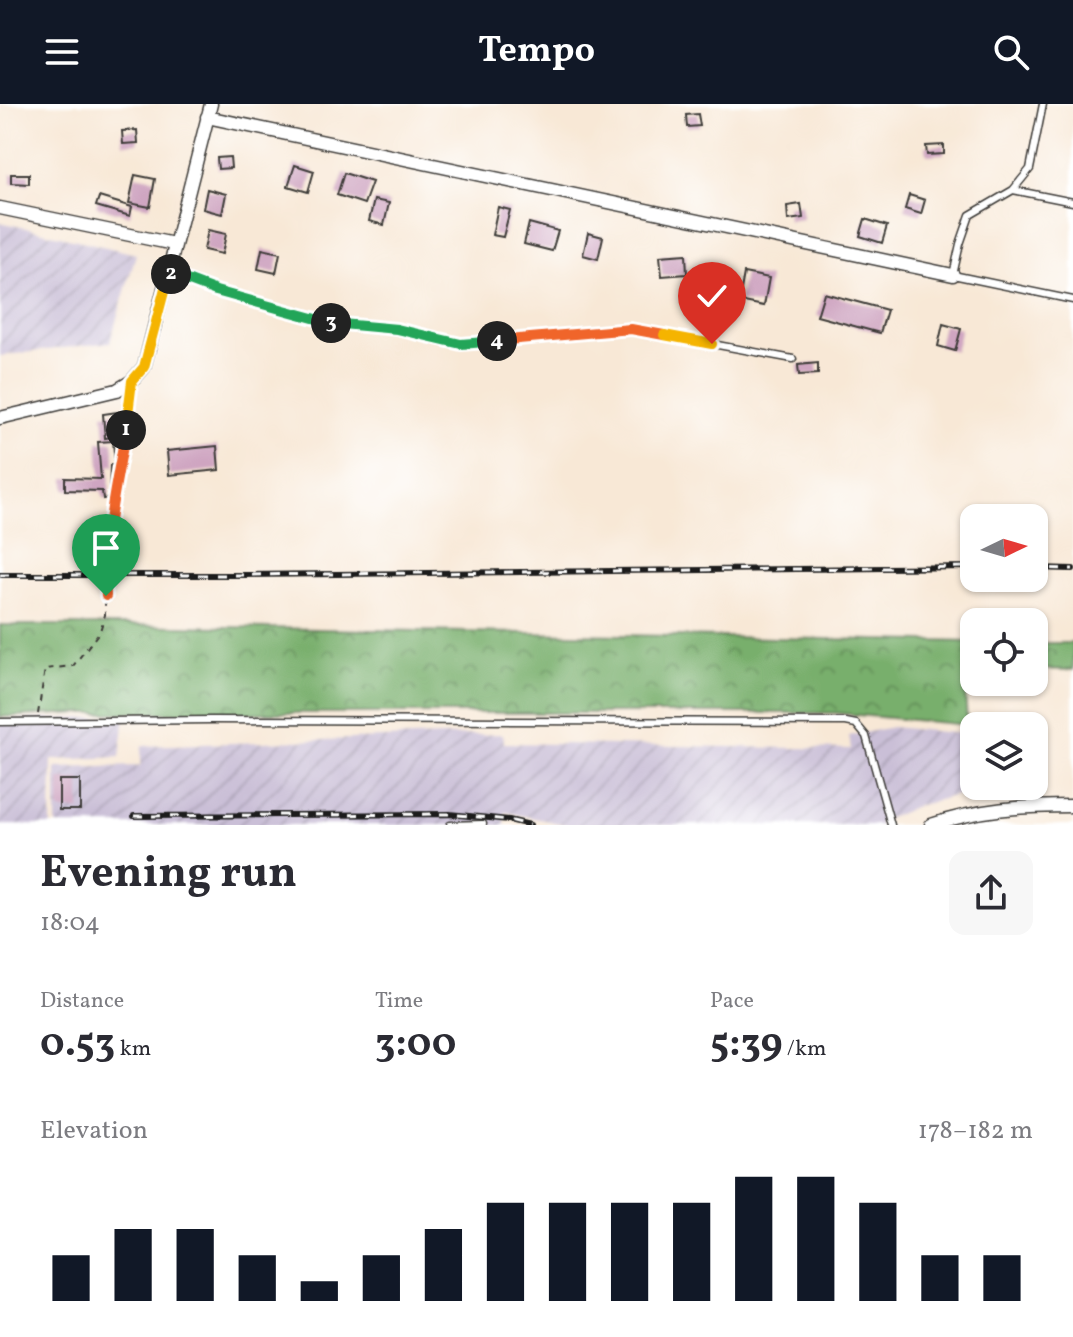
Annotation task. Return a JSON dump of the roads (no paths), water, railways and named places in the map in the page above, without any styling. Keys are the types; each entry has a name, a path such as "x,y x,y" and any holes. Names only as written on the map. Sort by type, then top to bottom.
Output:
{"street":[{"path":"0,418 117,390 132,381 144,367 211,104"},
{"path":"207,117 953,275"},
{"path":"0,208 174,244"},
{"path":"931,825 987,810 1021,806 1073,806"}],"lane":[{"path":"1043,104 1030,169 1013,190 970,215 953,275 1073,300"},
{"path":"1013,190 1073,202"},
{"path":"169,273 216,291 334,324 397,329 461,344 631,329 793,359"},
{"path":"0,722 846,722 856,724 866,736 891,825"},
{"path":"450,825 483,824"}],"railway":[{"path":"0,575 960,567"},
{"path":"1048,568 1073,569"},
{"path":"134,816 449,814 530,825"}]}
